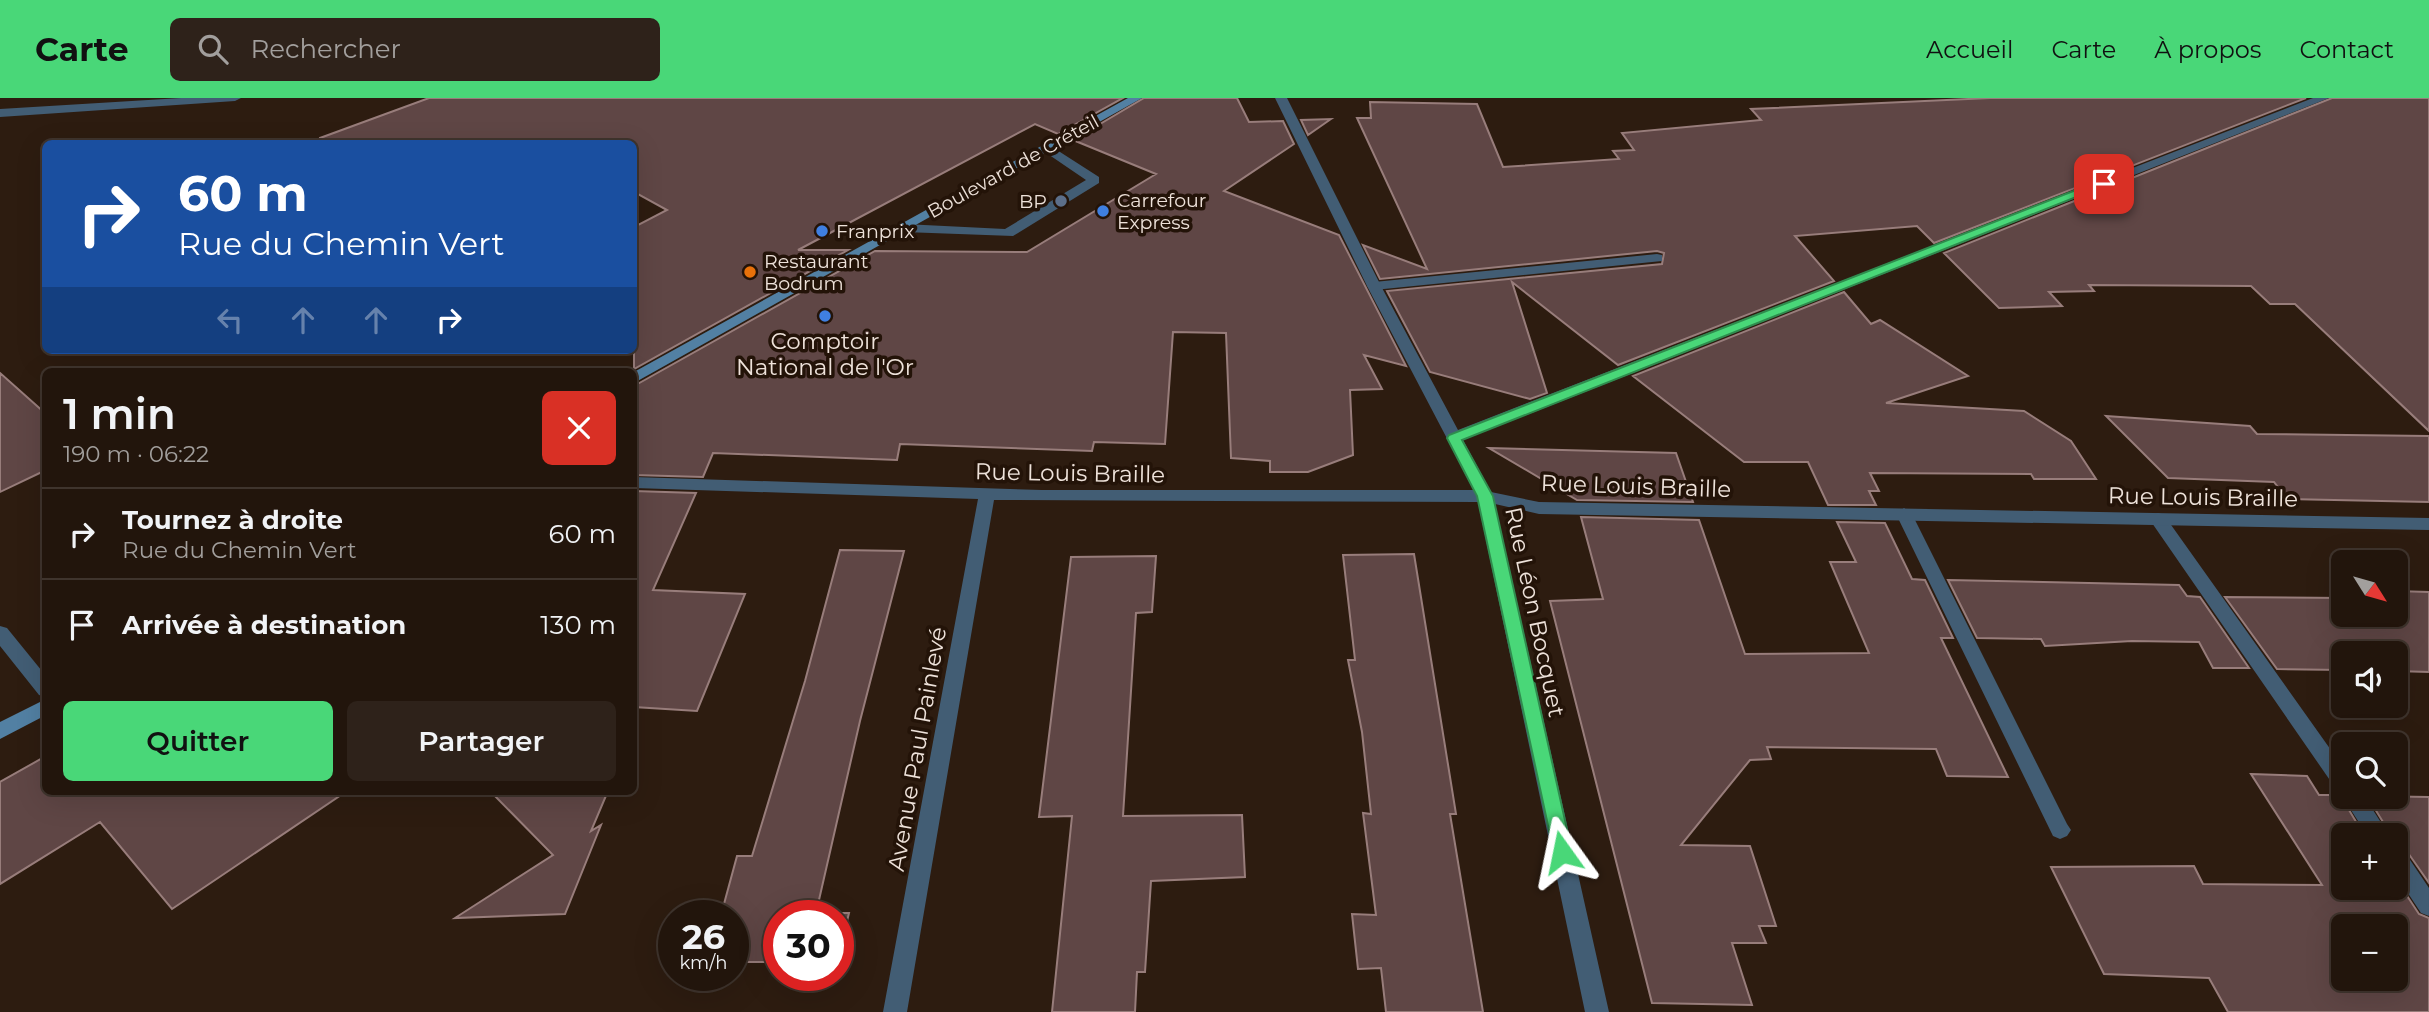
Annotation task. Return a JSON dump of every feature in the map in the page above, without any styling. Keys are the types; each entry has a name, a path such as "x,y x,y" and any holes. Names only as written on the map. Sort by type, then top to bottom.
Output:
{"main road":[{"name":"Boulevard de Créteil","path":"637,376 1136,98"},
{"path":"0,731 42,708"}],"street":[{"path":"0,113 235,98"},
{"name":"Rue Léon Bocquet","path":"1281,98 1374,286 1485,496 1597,1012"},
{"path":"1454,438 2323,98"},
{"path":"904,228 1008,233 1095,180 1046,148"},
{"path":"1374,286 1657,258"},
{"name":"Rue Louis Braille","path":"637,482 987,495 1320,498 1485,496 1539,508 2429,524"},
{"name":"Avenue Paul Painlevé","path":"895,1012 987,495"},
{"path":"1904,514 2060,830"},
{"path":"2158,519 2331,766"},
{"path":"0,633 42,685"},
{"path":"2408,875 2429,906"}],"building":[{"path":"429,98 1123,98 1058,134 1035,124 798,250 848,250 636,368 637,225 667,210 637,194 637,140 320,138"},
{"path":"1144,98 1237,98 1249,122 1283,121 1294,144 1224,191 1339,235 1406,366 1364,355 1382,389 1350,390 1353,455 1308,472 1270,472 1270,461 1231,458 1226,333 1173,332 1165,444 1094,442 1092,451 900,444 897,460 713,453 703,477 637,475 637,384 875,251 1027,252 1156,174 1073,140"},
{"path":"1990,98 2306,98 1934,243 1917,226 1795,236 1834,281 1618,365 1512,282 1547,393 1530,399 1430,372 1387,291 1662,264 1664,253 1657,251 1380,279 1363,245 1427,269 1357,118 1371,118 1370,102 1477,104 1503,167 1619,159 1613,151 1634,150 1622,133 1761,120 1751,109"},
{"path":"2332,98 2429,98 2429,431 2295,304 2270,304 2251,286 2089,285 2094,291 2049,292 2062,306 1999,308 1944,253"},
{"path":"1331,119 1308,135 1301,120"},
{"path":"1844,292 1871,324 1880,320 1968,376 1886,403 2024,411 2071,441 2096,479 2034,479 2031,474 1870,473 1879,491 1869,491 1876,505 1828,505 1808,462 1744,462 1633,376"},
{"path":"0,373 42,410 42,472 0,492"},
{"path":"2106,416 2250,426 2257,434 2429,436 2429,502 2287,499 2274,482 2168,478"},
{"path":"1489,448 1676,453 1693,502 1577,500"},
{"path":"637,491 696,493 653,590 745,594 697,711 637,707"},
{"path":"1581,517 1699,520 1745,654 1869,653 1830,562 1856,562 1837,522 1885,523 1912,579 1925,580 1953,638 1941,638 2008,777 1947,776 1936,749 1767,747 1771,759 1750,760 1681,845 1750,846 1776,926 1759,926 1766,943 1732,943 1752,1005 1652,1003 1550,601 1603,599"},
{"path":"840,550 904,551 860,721 819,900 763,900 763,962 749,962 749,900 725,900 737,856 752,856 805,681"},
{"path":"1414,554 1456,814 1450,814 1483,1012 1386,1012 1381,968 1358,969 1352,914 1376,915 1363,813 1371,814 1362,732 1348,660 1355,660 1343,555"},
{"path":"1156,556 1152,612 1136,613 1123,816 1242,815 1245,877 1151,881 1145,972 1137,972 1135,1012 1052,1012 1072,816 1039,817 1071,557"},
{"path":"1948,580 2179,585 2187,596 2200,597 2249,668 2213,668 2199,642 2132,641 2045,646 2041,639 1977,638"},
{"path":"2408,591 2429,592 2429,672 2408,671 2408,641 2331,641 2331,670 2277,669 2225,597 2331,598 2331,627 2408,627"},
{"path":"42,758 42,795 341,795 172,909 100,822 0,884 0,782"},
{"path":"2251,774 2307,776 2319,795 2331,795 2331,809 2348,809 2357,823 2331,823 2331,900 2408,900 2408,897 2419,914 2429,918 2429,1012 2228,1012 2209,978 2104,974 2051,867 2194,866 2203,884 2322,885"},
{"path":"494,795 606,795 591,831 601,825 565,914 455,918 553,855"},
{"path":"2408,797 2429,797 2429,883 2408,853 2408,823 2384,823 2375,809 2408,809"}],"place":[{"name":"BP","path":"1061,201"},
{"name":"Carrefour Express","path":"1103,211"},
{"name":"Franprix","path":"822,231"},
{"name":"Restaurant Bodrum","path":"750,272"},
{"name":"Comptoir National de l'Or","path":"825,316"}],"route":[{"path":"1562,852 1485,496 1454,438 2104,184"}]}
